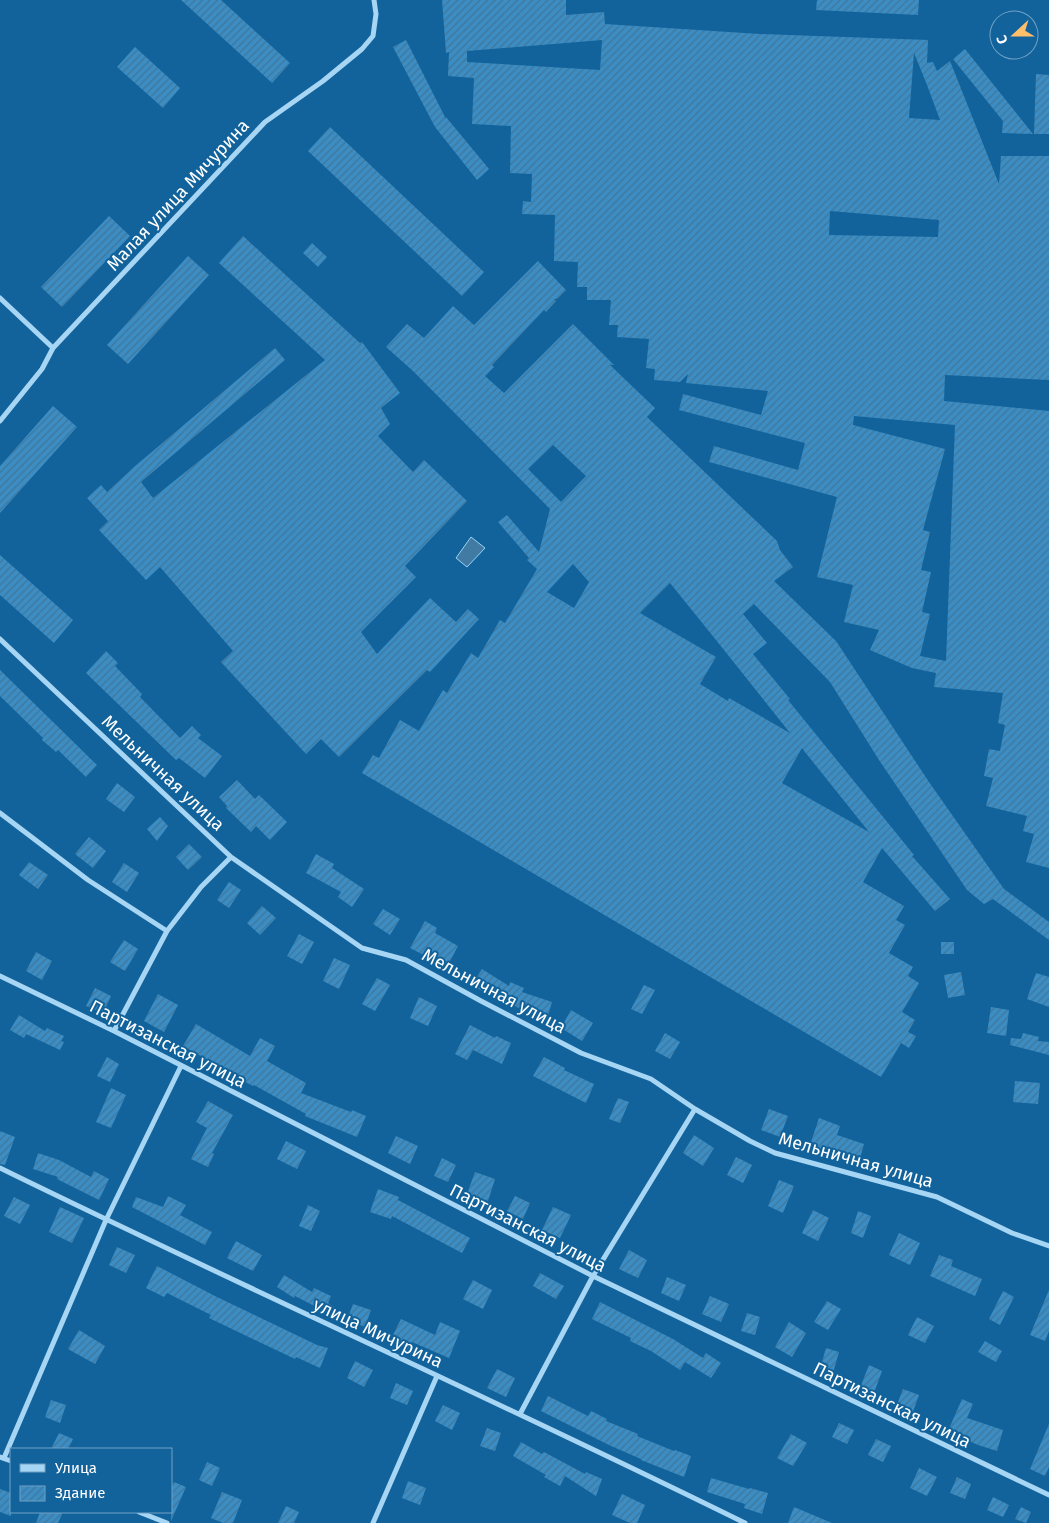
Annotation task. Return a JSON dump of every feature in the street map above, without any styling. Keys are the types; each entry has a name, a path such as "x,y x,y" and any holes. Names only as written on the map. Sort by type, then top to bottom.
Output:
{"street":[{"name":"Малая улица Мичурина","path":"0,421 42,369 53,348 265,122 323,81 362,49 373,36 376,14 374,0"},
{"path":"0,298 53,348"},
{"name":"Мельничная улица","path":"0,639 232,857 362,948 406,960 581,1053 651,1079 695,1109 775,1153 937,1198 1012,1234 1049,1246"},
{"path":"0,813 88,880 167,931"},
{"path":"114,1031 167,931 201,887 232,857"},
{"name":"Партизанская улица","path":"0,976 114,1031 593,1276 1049,1495"},
{"path":"2,1458 106,1220 180,1066"},
{"path":"520,1414 593,1276 695,1109"},
{"name":"улица Мичурина","path":"0,1168 106,1220 520,1414 745,1523"},
{"path":"373,1523 437,1376"},
{"path":"142,1513 167,1523"}],"water":[{"path":"471,537 485,548 467,567 456,558"}],"building":[{"path":"181,0 221,0 290,63 272,83"},
{"path":"442,0 566,0 566,15 604,12 605,24 760,34 928,40 927,63 933,62 937,71 950,61 999,184 1001,156 1049,156 1049,380 945,375 944,401 1049,411 1049,868 1026,862 1034,834 1023,831 1027,816 986,806 993,778 984,776 989,749 1000,751 1005,725 998,723 1003,693 934,687 936,673 912,668 870,650 879,630 844,622 853,585 817,577 837,497 709,462 714,446 798,470 805,443 679,410 683,394 761,415 768,391 686,383 688,374 680,382 654,380 655,369 646,368 649,339 617,337 618,325 609,325 611,300 587,300 587,287 577,287 578,262 554,261 555,215 522,214 523,201 531,202 532,174 510,173 511,126 472,124 474,78 448,76 449,52 446,53","holes":["602,40 600,70 467,62 467,51","914,53 940,120 909,118","830,211 939,220 938,237 829,235","854,416 955,425 946,661 920,656 930,614 922,612 931,572 921,570 930,532 923,530 945,449 853,425"]},
{"path":"817,0 919,0 918,15 816,10"},
{"path":"406,40 446,119 446,117 489,169 477,180 435,127 393,47"},
{"path":"135,47 180,88 163,108 117,67"},
{"path":"965,49 1033,134 1002,133 1003,121 953,59"},
{"path":"1036,74 1049,75 1049,134 1034,134"},
{"path":"330,127 484,272 462,296 308,151"},
{"path":"109,216 130,236 62,307 41,287"},
{"path":"243,236 360,343 362,342 400,393 381,408 390,424 378,436 413,472 424,460 467,501 405,566 416,577 361,632 377,654 430,598 456,622 468,609 479,619 430,672 427,670 339,757 321,739 306,754 221,662 233,651 160,567 146,580 99,530 108,521 87,498 101,485 107,492 275,348 285,360 141,482 153,498 325,360 219,263"},
{"path":"312,243 327,257 318,267 303,253"},
{"path":"188,256 209,275 128,364 107,345"},
{"path":"538,261 566,290 557,299 554,299 556,301 546,312 544,310 492,365 494,367 485,376 504,393 573,324 614,365 610,365 655,408 647,417 777,541 780,550 793,567 774,581 836,641 929,782 1004,889 1049,922 1049,940 993,899 984,904 967,890 879,760 830,682 754,604 743,614 767,643 753,654 914,855 912,856 950,899 935,911 882,848 863,882 904,906 896,920 905,925 889,953 913,967 908,976 919,983 902,1012 915,1020 908,1032 916,1036 909,1048 901,1043 881,1077 362,773 373,755 379,758 400,720 419,731 443,690 447,693 471,653 478,658 500,620 505,623 537,569 527,560 529,558 498,522 507,515 539,552 550,509 413,371 386,347 407,324 424,338 453,306 474,325","holes":["553,445 586,476 561,502 528,469","573,564 589,582 574,608 547,592","670,583 790,733 729,698 728,701 700,684 716,657 640,613","802,748 869,832 782,783"]},
{"path":"53,406 77,427 0,513 0,466"},
{"path":"0,555 73,620 54,643 0,595"},
{"path":"106,651 118,663 115,666 142,694 140,697 180,738 192,726 201,735 198,738 222,756 205,778 179,758 176,760 86,673"},
{"path":"0,670 97,765 86,777 58,750 56,752 42,740 43,738 0,696"},
{"path":"237,780 255,799 259,795 287,822 270,840 256,826 251,832 226,808 227,806 219,797"},
{"path":"117,783 135,797 124,812 106,799"},
{"path":"160,817 168,826 157,841 147,829"},
{"path":"89,837 106,851 93,868 75,854"},
{"path":"189,844 202,857 188,870 176,857"},
{"path":"316,854 334,864 332,868 364,889 352,907 338,897 341,892 306,873"},
{"path":"29,862 48,875 38,889 19,875"},
{"path":"124,863 139,873 127,892 112,882"},
{"path":"229,882 241,890 229,908 217,900"},
{"path":"262,906 276,918 260,935 247,923"},
{"path":"383,909 400,919 390,935 373,924"},
{"path":"425,921 437,928 435,933 458,946 447,967 410,948"},
{"path":"299,934 314,942 302,964 287,956"},
{"path":"124,940 138,949 125,971 110,962"},
{"path":"941,942 954,942 954,954 941,954"},
{"path":"36,952 52,961 42,980 26,971"},
{"path":"334,958 350,965 339,989 323,981"},
{"path":"482,969 509,986 510,982 524,988 522,992 552,1002 546,1022 532,1017 534,1014 494,998 472,985"},
{"path":"961,972 965,995 948,998 944,975"},
{"path":"1036,973 1049,977 1049,1007 1027,999"},
{"path":"377,978 390,985 375,1011 362,1004"},
{"path":"644,985 655,990 642,1014 631,1009"},
{"path":"95,988 111,996 103,1013 86,1006"},
{"path":"158,994 178,1005 164,1032 144,1021"},
{"path":"419,997 437,1006 428,1026 410,1018"},
{"path":"991,1007 1009,1010 1006,1036 987,1033"},
{"path":"571,1010 593,1023 582,1041 561,1028"},
{"path":"19,1015 45,1031 47,1028 64,1036 61,1041 64,1042 60,1050 26,1034 24,1038 10,1030"},
{"path":"196,1024 250,1056 260,1038 275,1046 267,1061 306,1083 301,1093 366,1116 357,1137 305,1116 306,1114 230,1074 183,1046"},
{"path":"470,1025 495,1038 496,1036 511,1043 502,1064 473,1050 467,1060 455,1054"},
{"path":"665,1033 680,1042 670,1059 655,1051"},
{"path":"1023,1033 1039,1037 1038,1041 1049,1042 1049,1055 1010,1045 1011,1038 1021,1039"},
{"path":"107,1057 119,1064 110,1082 97,1076"},
{"path":"544,1057 565,1068 564,1070 594,1084 586,1103 533,1076"},
{"path":"1015,1081 1040,1083 1038,1104 1013,1102"},
{"path":"111,1088 126,1095 111,1128 96,1122"},
{"path":"618,1098 629,1102 620,1123 609,1119"},
{"path":"208,1101 233,1115 212,1153 214,1154 208,1167 191,1159 207,1128 196,1122"},
{"path":"769,1109 788,1116 780,1137 761,1130"},
{"path":"819,1118 840,1126 837,1135 864,1144 859,1162 810,1145"},
{"path":"0,1131 15,1137 5,1165 0,1164"},
{"path":"694,1135 714,1148 703,1166 683,1153"},
{"path":"396,1136 418,1146 410,1164 388,1153"},
{"path":"286,1141 306,1151 297,1169 277,1159"},
{"path":"38,1153 59,1160 91,1177 94,1171 109,1179 99,1200 57,1179 58,1177 33,1169"},
{"path":"736,1157 752,1165 743,1183 727,1175"},
{"path":"442,1158 456,1165 448,1182 434,1176"},
{"path":"475,1172 495,1179 488,1201 467,1194"},
{"path":"779,1180 794,1186 783,1213 768,1206"},
{"path":"378,1189 399,1197 398,1200 470,1238 462,1253 392,1216 391,1219 370,1212"},
{"path":"168,1196 186,1205 180,1215 212,1232 205,1245 132,1207 136,1197 163,1207"},
{"path":"515,1196 530,1203 523,1219 507,1211"},
{"path":"14,1197 30,1205 20,1224 4,1216"},
{"path":"308,1205 320,1211 311,1231 299,1226"},
{"path":"60,1207 84,1218 72,1243 49,1232"},
{"path":"553,1207 571,1215 560,1238 542,1230"},
{"path":"813,1210 829,1218 818,1241 802,1233"},
{"path":"858,1211 871,1216 863,1238 851,1233"},
{"path":"899,1233 920,1243 910,1265 889,1255"},
{"path":"236,1241 262,1255 253,1271 227,1258"},
{"path":"117,1247 135,1255 126,1273 109,1265"},
{"path":"629,1250 647,1260 638,1278 619,1269"},
{"path":"939,1255 953,1260 951,1266 982,1279 975,1296 930,1276"},
{"path":"157,1266 317,1345 328,1348 320,1368 296,1357 295,1359 209,1318 211,1315 167,1293 164,1297 146,1288"},
{"path":"540,1273 564,1286 556,1299 533,1286"},
{"path":"284,1275 312,1292 314,1288 331,1296 328,1303 336,1308 332,1315 295,1296 294,1298 277,1287"},
{"path":"667,1277 686,1285 679,1301 661,1293"},
{"path":"473,1280 492,1290 483,1309 463,1299"},
{"path":"1049,1290 1049,1331 1045,1341 1030,1335"},
{"path":"1003,1291 1014,1297 1000,1325 989,1319"},
{"path":"710,1296 729,1304 721,1322 702,1314"},
{"path":"827,1301 841,1309 828,1330 814,1322"},
{"path":"600,1302 673,1339 703,1358 706,1353 721,1363 711,1378 685,1362 680,1370 651,1351 630,1341 631,1338 592,1319"},
{"path":"353,1304 371,1310 365,1327 347,1320"},
{"path":"747,1313 760,1317 755,1335 741,1331"},
{"path":"917,1317 934,1326 925,1343 908,1335"},
{"path":"401,1319 435,1335 440,1322 460,1331 449,1358 412,1342 408,1350 390,1341"},
{"path":"789,1322 806,1333 792,1357 775,1347"},
{"path":"79,1330 105,1346 95,1364 68,1349"},
{"path":"985,1341 1002,1351 996,1362 978,1352"},
{"path":"826,1348 839,1352 833,1373 820,1369"},
{"path":"355,1361 373,1370 364,1387 347,1378"},
{"path":"869,1365 882,1371 874,1393 860,1388"},
{"path":"497,1369 515,1378 506,1397 487,1388"},
{"path":"396,1383 413,1391 407,1405 390,1398"},
{"path":"903,1389 919,1395 911,1417 895,1410"},
{"path":"548,1396 588,1416 591,1411 607,1419 606,1421 638,1434 637,1436 691,1456 684,1477 641,1460 541,1411"},
{"path":"962,1399 973,1404 967,1418 1003,1430 997,1451 978,1445 948,1431"},
{"path":"51,1400 66,1405 60,1423 45,1417"},
{"path":"443,1405 460,1413 452,1430 435,1421"},
{"path":"839,1423 854,1430 847,1444 832,1437"},
{"path":"1049,1424 1049,1467 1045,1476 1030,1469"},
{"path":"487,1428 501,1433 495,1451 480,1446"},
{"path":"59,1433 73,1439 68,1448 52,1448"},
{"path":"791,1434 807,1443 793,1466 777,1458"},
{"path":"876,1439 891,1446 883,1462 868,1455"},
{"path":"521,1442 585,1474 586,1472 602,1479 596,1496 565,1476 560,1486 544,1477 546,1475 513,1456"},
{"path":"207,1462 220,1468 212,1486 199,1480"},
{"path":"919,1468 937,1477 927,1496 910,1488"},
{"path":"957,1477 971,1484 965,1499 950,1493"},
{"path":"711,1478 768,1493 762,1514 744,1508 745,1504 707,1492"},
{"path":"408,1481 426,1488 420,1505 402,1498"},
{"path":"174,1482 186,1487 171,1521 172,1513 172,1486"},
{"path":"0,1489 10,1493 11,1516 0,1512"},
{"path":"222,1492 242,1500 233,1523 223,1523 211,1518"},
{"path":"622,1494 645,1505 637,1523 630,1523 612,1515"},
{"path":"993,1497 1009,1505 1003,1517 987,1510"},
{"path":"286,1506 299,1512 294,1523 278,1523"},
{"path":"794,1507 832,1523 788,1523"},
{"path":"1021,1507 1031,1512 1026,1523 1015,1519"},
{"path":"40,1513 63,1513 58,1523 36,1523"}]}
